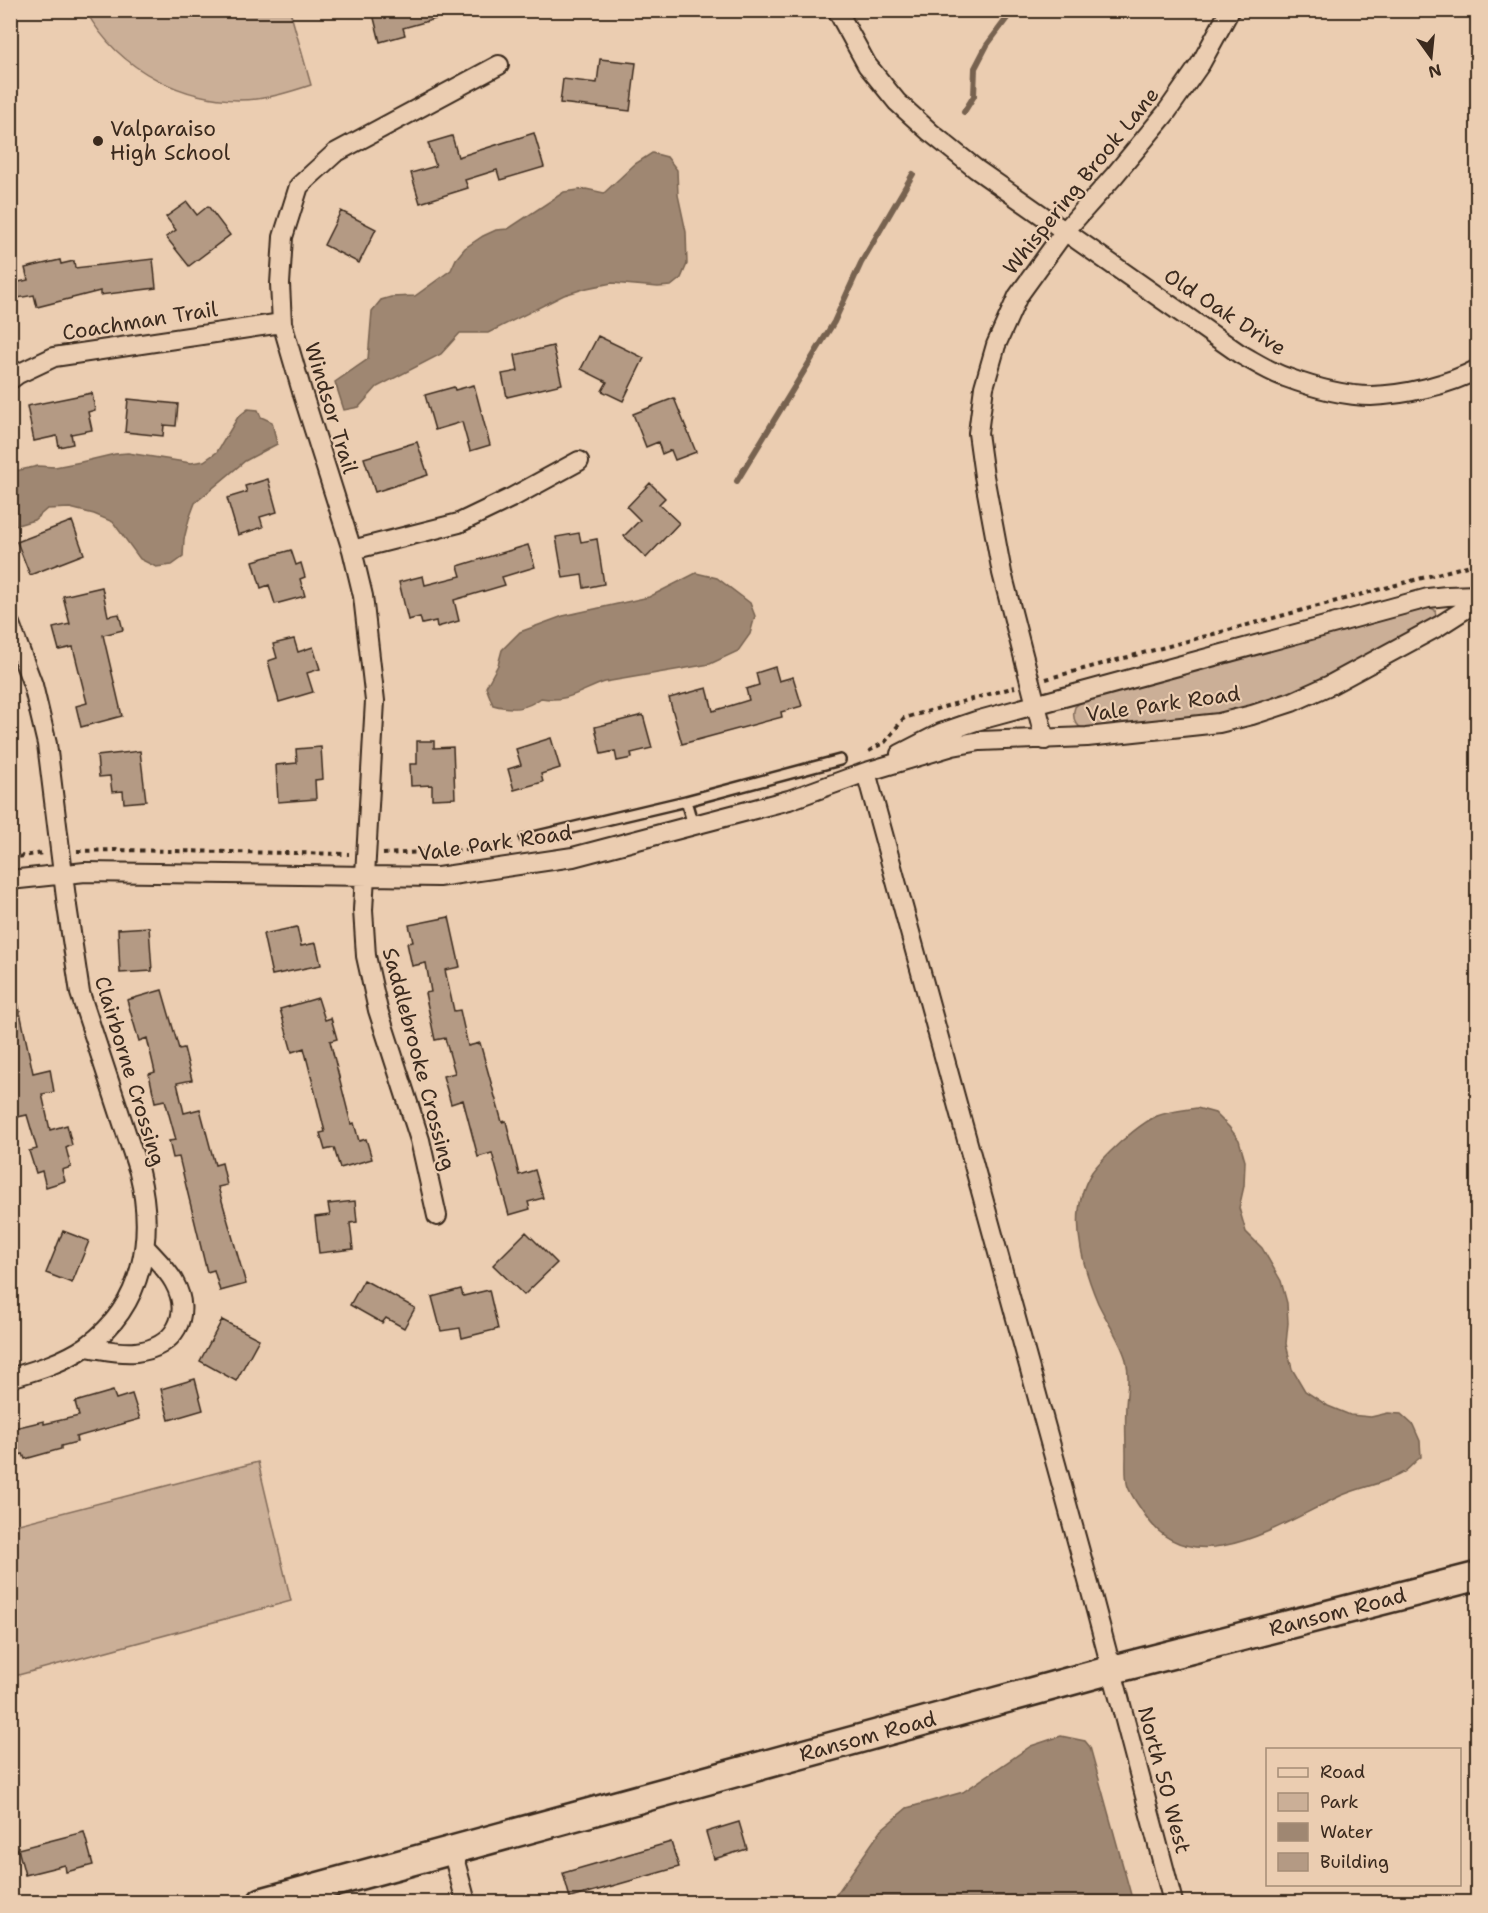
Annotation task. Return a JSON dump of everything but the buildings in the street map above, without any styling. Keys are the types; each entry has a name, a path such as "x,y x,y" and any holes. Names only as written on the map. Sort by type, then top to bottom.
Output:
{"main road":[{"name":"Ransom Road","path":"262,1902 1111,1670 1478,1576"}],"street":[{"name":"Old Oak Drive","path":"837,10 867,66 897,102 930,132 976,169 1240,354 1283,377 1326,390 1371,396 1459,379 1478,369"},
{"name":"Whispering Brook Lane","path":"1045,740 1002,573 978,433 984,387 996,345 1018,296 1065,231 1167,113 1201,63 1230,10"},
{"name":"Windsor Trail","path":"366,876 375,701 363,596 352,550 282,323 280,284 283,237 299,186 335,153 499,64"},
{"name":"Coachman Trail","path":"10,380 54,357 282,323"},
{"path":"352,550 459,523 579,461"},
{"name":"Vale Park Road","path":"866,772 941,733 976,721 1428,598 1478,595"},
{"name":"Vale Park Road","path":"10,880 85,872 438,877 573,857 789,800 866,772 953,746 1006,740 1045,740 1211,724 1273,708 1330,685 1439,626 1478,601"},
{"path":"10,624 33,685 47,744 63,873"},
{"name":"North 50 West","path":"866,772 1093,1599 1173,1902"},
{"name":"Clairborne Crossing","path":"10,1378 52,1364 86,1347 99,1336 131,1292 141,1266 145,1247 147,1215 144,1194 139,1172 85,1012 76,975 63,873"},
{"name":"Saddlebrooke Crossing","path":"366,876 363,910 364,934 372,984 378,1010 420,1140 437,1216"},
{"path":"86,1347 138,1352 158,1345 172,1335 182,1318 181,1302 175,1283 145,1247"},
{"path":"452,1850 466,1902"}],"lane":[{"path":"525,839 686,801 840,760"},
{"path":"686,801 693,825"}],"path":[{"path":"10,858 60,852 114,850 367,854 465,850 525,839"}],"green space":[{"path":"86,11 290,11 311,85 257,99 231,100 206,97 181,90 136,67 100,32"},
{"path":"1427,606 1435,610 1435,621 1312,686 1232,713 1083,729 1074,720 1075,707 1083,700"},
{"path":"258,1462 291,1601 11,1677 11,1526"}],"water":[{"path":"652,153 667,157 677,170 678,195 686,232 687,264 681,278 671,286 612,283 587,288 564,295 488,333 460,333 441,354 377,387 359,407 344,410 335,382 368,359 372,311 381,300 391,297 415,296 451,270 465,248 483,236 496,230 508,229 564,192 586,189 604,193 635,164"},
{"path":"248,409 258,410 261,417 272,422 277,444 245,461 195,503 184,539 183,557 172,565 156,567 140,559 113,522 70,508 47,509 34,520 11,527 11,472 38,466 55,467 128,453 191,463 204,461 217,452 238,417"},
{"path":"696,573 717,578 750,603 755,616 750,634 738,651 710,664 605,682 559,699 541,698 524,707 506,708 493,705 486,687 498,665 502,650 520,632 563,616 649,597"},
{"path":"1197,1108 1215,1113 1239,1140 1245,1161 1244,1186 1239,1208 1246,1232 1262,1248 1281,1281 1287,1303 1286,1344 1292,1369 1305,1391 1328,1406 1350,1415 1371,1417 1388,1413 1401,1414 1413,1425 1420,1441 1421,1457 1404,1472 1388,1480 1344,1494 1264,1533 1237,1542 1211,1547 1187,1546 1164,1535 1145,1515 1128,1487 1126,1480 1128,1377 1126,1360 1098,1303 1086,1271 1078,1220 1084,1187 1094,1169 1103,1159 1151,1119 1172,1112"},
{"path":"1061,1736 1085,1741 1090,1747 1133,1902 831,1902 882,1829 907,1808 963,1792 1031,1746"}],"waterway":[{"path":"964,112 974,96 975,68 987,45 1013,10"},
{"path":"737,481 834,322 861,263 913,174"}],"place":[{"name":"Valparaiso High School","path":"98,141"}]}
